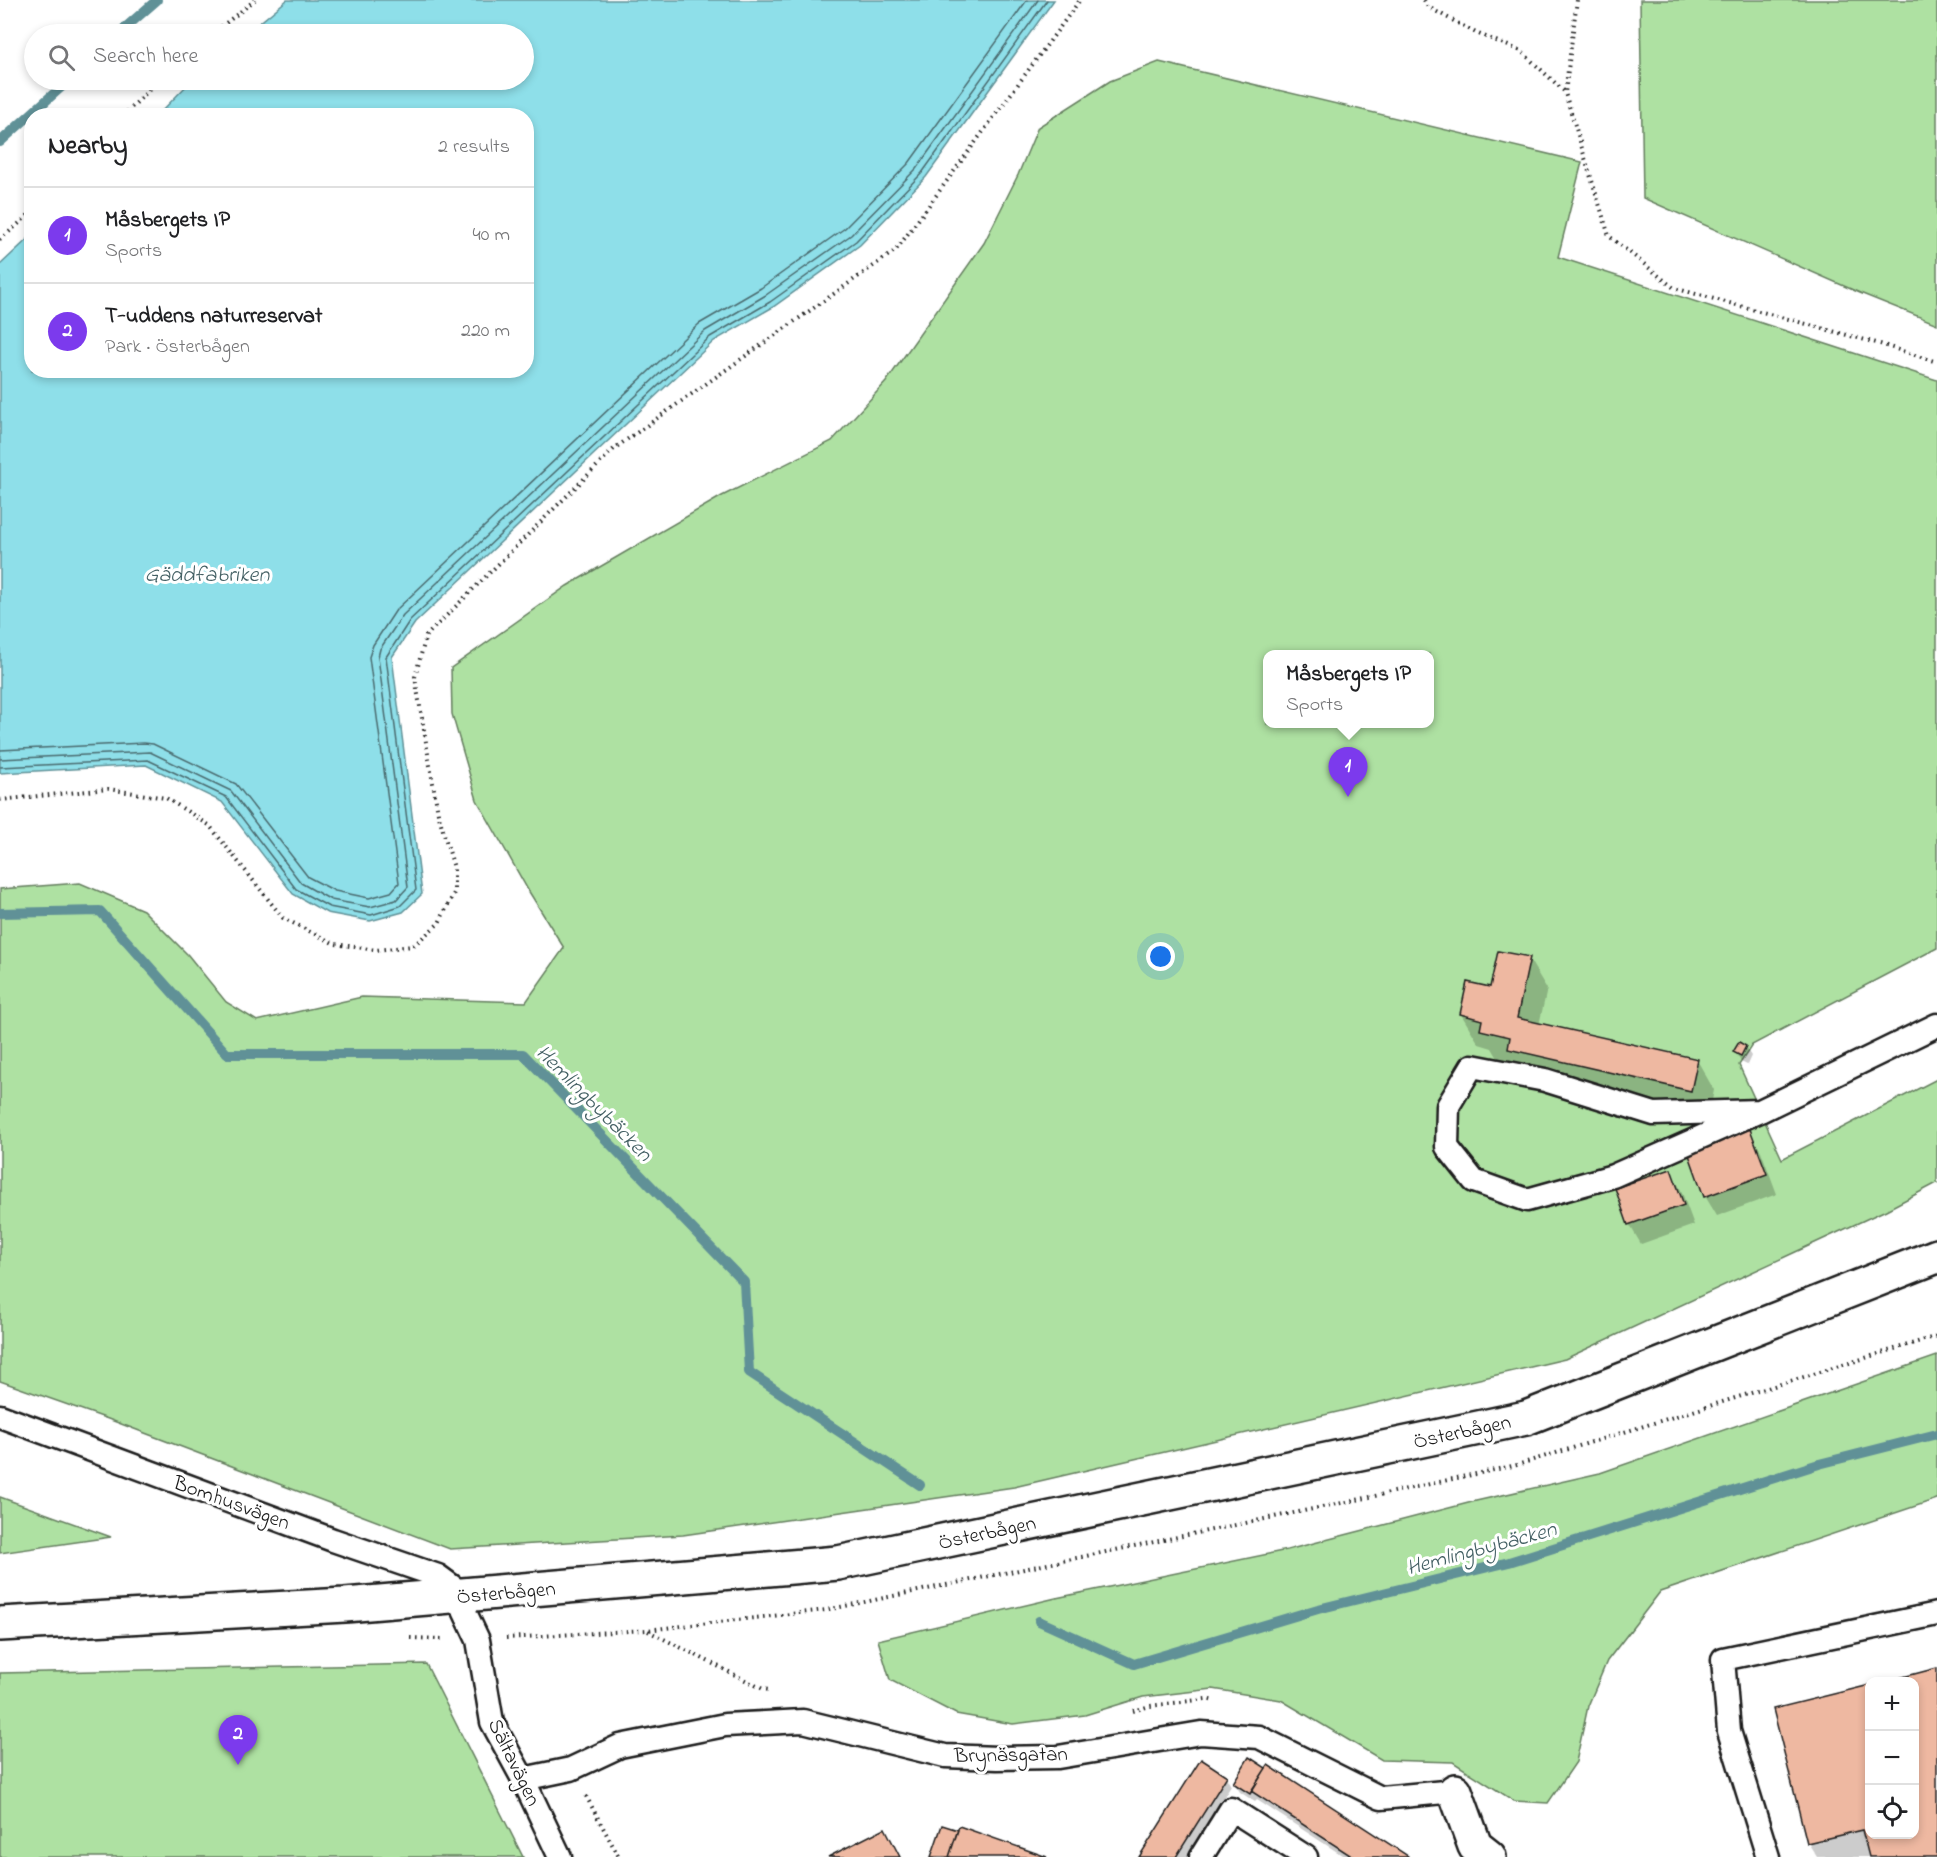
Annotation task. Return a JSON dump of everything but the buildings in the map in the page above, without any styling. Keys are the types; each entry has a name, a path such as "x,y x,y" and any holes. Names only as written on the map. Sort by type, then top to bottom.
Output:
{"main road":[{"name":"Österbågen","path":"0,1624 345,1605 838,1563 1526,1418 1937,1256"},
{"name":"Brynäsgatan","path":"1455,1791 1476,1853"}],"lane":[{"path":"1760,1111 1653,1114 1545,1080 1472,1066 1448,1106 1447,1147 1474,1181 1527,1200 1613,1176 1760,1111 1937,1024"},
{"name":"Bomhusvägen","path":"0,1416 438,1576 453,1587 458,1596"},
{"name":"Sältavägen","path":"458,1596 478,1640 492,1722 523,1779 560,1857"},
{"path":"1768,1857 1729,1731 1723,1659 1937,1614"},
{"name":"Brynäsgatan","path":"523,1779 571,1769 620,1746 725,1725 803,1721 945,1756 997,1758 1058,1757 1201,1733 1259,1737 1381,1798 1455,1791"},
{"path":"1202,1857 1231,1809 1306,1857"}],"path":[{"path":"225,24 255,0"},
{"path":"0,800 108,789 166,798 209,825 283,918 335,944 376,950 413,946 439,923 454,893 454,868 438,813 415,677 426,636 615,448 896,250 1080,0"},
{"path":"1424,0 1428,7 1476,33 1521,51 1565,93"},
{"path":"1577,0 1565,93 1609,236 1674,288 1880,344 1937,362"},
{"path":"131,108 149,90"},
{"path":"0,240 24,219"},
{"path":"647,1630 764,1689 774,1691"},
{"path":"1128,1713 1150,1706 1206,1699 1218,1701"},
{"path":"571,1769 619,1857"}],"green space":[{"path":"1640,0 1937,0 1937,324 1860,293 1643,198"},
{"path":"1159,62 1582,162 1558,257 1937,380 1937,948 1752,1045 1739,1065 1782,1159 1937,1079 1937,1183 1886,1210 1565,1359 1014,1487 683,1535 450,1549 108,1419 0,1381 0,889 80,883 143,910 188,955 226,1002 257,1021 362,997 526,1002 564,948 477,800 452,714 451,668 567,586 722,496 832,441 886,382 984,243 1018,175 1038,127 1110,81"},
{"path":"1937,1356 1937,1499 1660,1592 1607,1661 1588,1706 1576,1762 1548,1803 1514,1801 1453,1762 1382,1760 1281,1700 1213,1689 1143,1697 1085,1715 1013,1724 956,1714 890,1680 878,1640 1056,1598 1287,1550 1476,1501 1600,1473"},
{"path":"0,1497 111,1537 0,1553"},
{"path":"426,1664 523,1857 0,1857 0,1673"}],"water":[{"name":"Gäddfabriken","path":"287,0 1054,0 926,177 860,245 773,307 714,341 415,623 392,657 422,894 403,912 370,921 327,913 293,894 222,802 146,765 0,773 0,265 24,243 24,378 534,378 534,108 165,108 182,90 534,90 534,24 258,24"}],"waterway":[{"path":"129,24 157,0"},
{"path":"38,108 58,90"},
{"path":"0,142 24,120"},
{"name":"Hemlingbybäcken","path":"0,913 100,911 227,1054 523,1054 744,1282 749,1372 920,1485"},
{"name":"Hemlingbybäcken","path":"1039,1621 1134,1664 1318,1609 1509,1562 1819,1464 1937,1434"}],"place":[{"name":"Måsbergets IP","path":"1348,797"},
{"name":"T-uddens naturreservat","path":"238,1765"}]}
